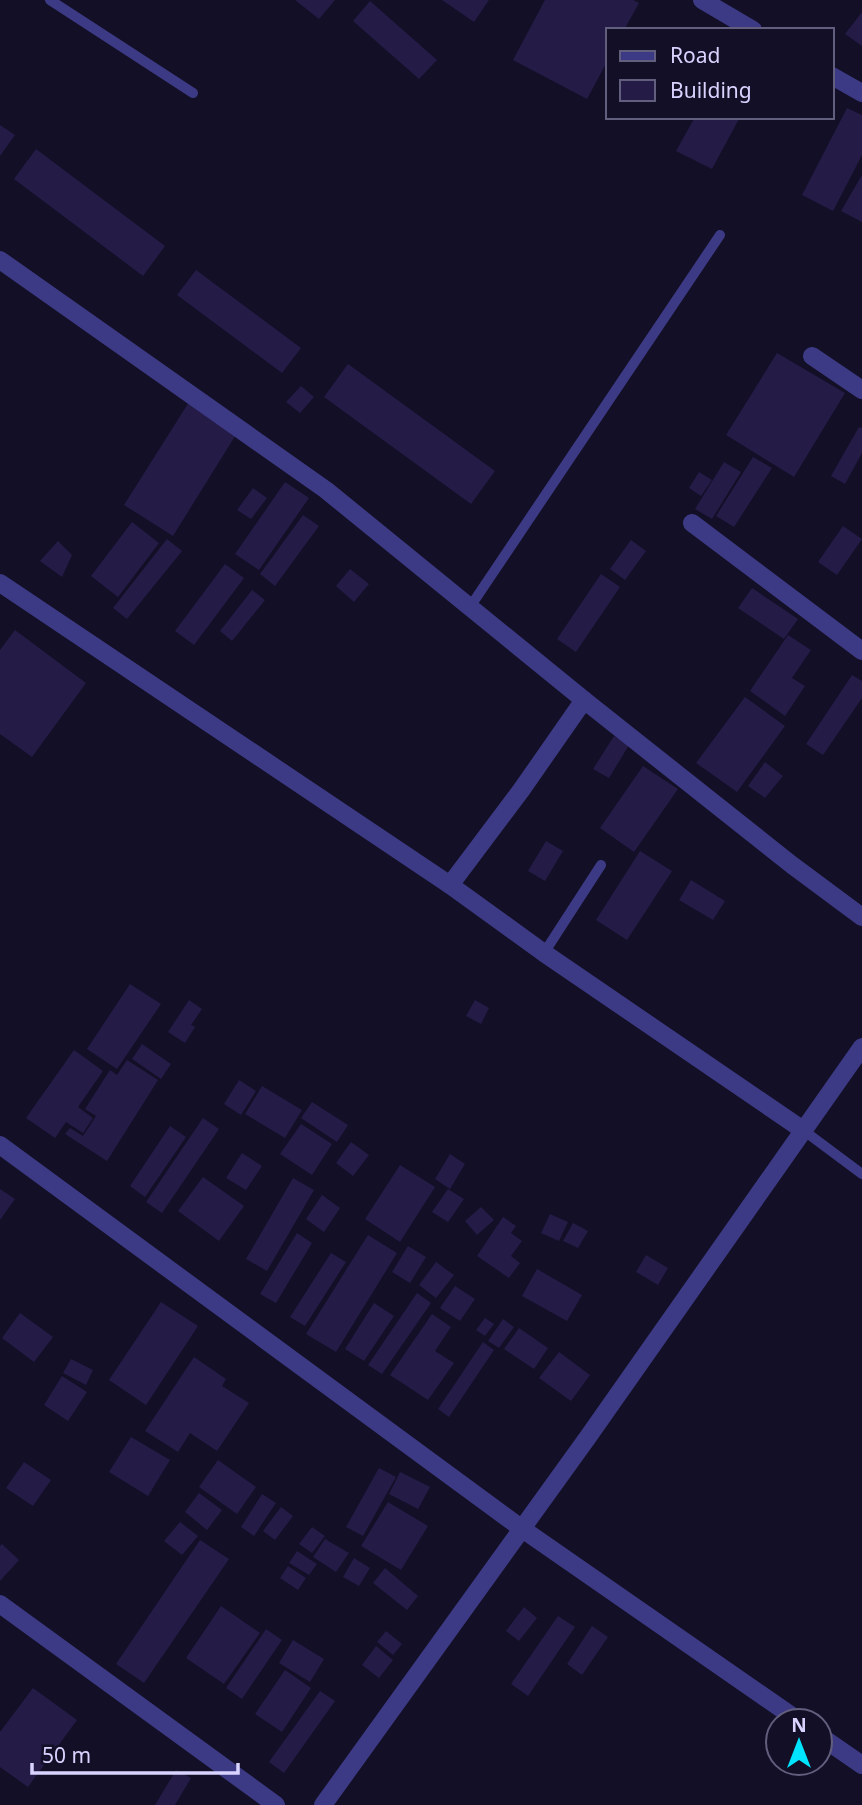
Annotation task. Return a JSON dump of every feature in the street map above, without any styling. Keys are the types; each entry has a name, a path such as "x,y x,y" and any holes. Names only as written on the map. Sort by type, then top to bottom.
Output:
{"street":[{"path":"702,0 750,28"},
{"path":"834,77 862,93"},
{"path":"0,260 326,490 584,700 862,917"},
{"path":"812,356 862,390"},
{"path":"692,523 862,651"},
{"path":"0,583 450,886 803,1130"},
{"path":"450,886 584,700"},
{"path":"323,1805 588,1437 862,1047"},
{"path":"0,1145 521,1528 779,1707"},
{"path":"0,1604 276,1805"},
{"path":"834,1746 862,1765"}],"lane":[{"path":"50,0 193,93"},
{"path":"470,607 720,235"},
{"path":"544,953 601,865"},
{"path":"803,1130 862,1174"}],"building":[{"path":"295,0 335,0 319,19"},
{"path":"442,0 489,0 474,22"},
{"path":"545,0 633,0 639,3 625,28 606,28 606,64 587,99 513,60"},
{"path":"370,1 437,60 419,79 353,21"},
{"path":"862,12 862,46 845,34"},
{"path":"847,108 862,115 862,155 833,211 802,195"},
{"path":"694,119 739,119 712,169 676,151"},
{"path":"0,125 15,135 0,156"},
{"path":"36,149 165,246 143,276 14,179"},
{"path":"862,175 862,222 841,211"},
{"path":"196,270 301,348 282,373 177,295"},
{"path":"777,353 845,393 794,477 726,435"},
{"path":"348,364 495,471 471,504 324,397"},
{"path":"301,386 314,397 300,413 286,402"},
{"path":"189,402 237,433 173,536 124,505"},
{"path":"859,427 862,428 862,453 845,484 831,476"},
{"path":"753,457 772,468 734,527 716,516"},
{"path":"724,462 741,472 712,519 695,509"},
{"path":"699,472 712,480 701,496 689,488"},
{"path":"285,482 309,498 259,570 235,554"},
{"path":"253,488 267,498 251,519 237,510"},
{"path":"303,515 319,526 275,586 260,574"},
{"path":"132,522 159,543 118,597 91,576"},
{"path":"843,526 862,539 837,575 818,562"},
{"path":"167,539 182,551 127,619 113,608"},
{"path":"631,540 646,551 625,580 610,569"},
{"path":"58,541 72,555 62,577 40,561"},
{"path":"225,564 244,578 194,645 175,631"},
{"path":"350,569 369,584 354,602 336,586"},
{"path":"601,574 620,587 576,652 557,639"},
{"path":"752,588 798,619 784,639 738,608"},
{"path":"252,590 265,600 232,641 220,631"},
{"path":"15,630 86,683 32,757 0,734 0,650"},
{"path":"788,635 811,650 792,678 805,686 785,716 750,691"},
{"path":"852,675 862,681 862,698 823,755 806,744"},
{"path":"745,697 785,726 737,792 696,763"},
{"path":"614,736 629,745 609,778 593,769"},
{"path":"765,762 783,776 765,798 748,786"},
{"path":"643,766 678,789 634,852 600,828"},
{"path":"546,841 563,851 545,881 528,871"},
{"path":"640,851 672,871 627,940 596,920"},
{"path":"691,880 725,901 713,920 679,900"},
{"path":"130,984 161,1004 117,1069 87,1049"},
{"path":"189,1000 202,1009 191,1025 195,1027 185,1043 168,1032"},
{"path":"475,1000 489,1008 481,1024 466,1016"},
{"path":"142,1044 171,1064 161,1079 132,1059"},
{"path":"74,1050 103,1071 78,1107 93,1118 83,1133 66,1122 55,1138 26,1118"},
{"path":"127,1060 158,1080 107,1161 65,1134 70,1128 83,1136 96,1116 85,1109 110,1070 117,1075"},
{"path":"239,1080 256,1091 241,1115 224,1104"},
{"path":"262,1086 302,1110 285,1138 245,1114"},
{"path":"312,1102 348,1125 337,1142 301,1118"},
{"path":"203,1118 219,1129 162,1213 146,1202"},
{"path":"301,1124 332,1144 312,1175 280,1154"},
{"path":"170,1126 186,1137 145,1197 130,1186"},
{"path":"351,1142 369,1155 353,1176 336,1163"},
{"path":"242,1153 262,1166 246,1190 226,1178"},
{"path":"450,1154 465,1164 450,1189 435,1179"},
{"path":"400,1165 435,1187 400,1242 365,1219"},
{"path":"203,1177 244,1206 219,1241 178,1211"},
{"path":"293,1178 314,1190 267,1271 246,1259"},
{"path":"0,1189 15,1199 0,1220"},
{"path":"448,1189 464,1199 448,1222 432,1212"},
{"path":"322,1195 340,1208 324,1232 306,1219"},
{"path":"481,1207 494,1220 477,1235 465,1221"},
{"path":"550,1214 568,1222 559,1241 541,1233"},
{"path":"503,1217 516,1226 511,1233 522,1241 511,1256 520,1263 509,1278 477,1256"},
{"path":"573,1223 588,1231 578,1248 563,1241"},
{"path":"297,1233 312,1243 276,1303 260,1294"},
{"path":"368,1235 397,1253 336,1352 306,1334"},
{"path":"408,1246 426,1257 410,1283 392,1272"},
{"path":"331,1253 346,1262 305,1326 290,1317"},
{"path":"646,1255 668,1268 658,1285 636,1272"},
{"path":"436,1262 454,1275 436,1298 419,1285"},
{"path":"537,1269 582,1295 567,1321 522,1296"},
{"path":"455,1286 475,1299 460,1321 440,1308"},
{"path":"417,1293 431,1303 382,1374 368,1365"},
{"path":"161,1302 198,1326 146,1405 109,1380"},
{"path":"374,1303 394,1316 364,1361 345,1349"},
{"path":"20,1313 53,1337 34,1362 2,1338"},
{"path":"432,1314 451,1327 435,1351 454,1363 428,1400 390,1375"},
{"path":"485,1318 494,1324 485,1336 476,1330"},
{"path":"503,1319 514,1327 499,1348 488,1341"},
{"path":"519,1328 548,1348 534,1369 504,1349"},
{"path":"483,1342 494,1350 449,1417 438,1409"},
{"path":"559,1352 590,1375 571,1401 539,1378"},
{"path":"194,1357 226,1379 222,1386 249,1403 217,1451 190,1433 178,1452 145,1431"},
{"path":"71,1359 93,1370 86,1385 63,1373"},
{"path":"62,1376 87,1392 68,1421 44,1405"},
{"path":"131,1437 170,1460 148,1496 109,1472"},
{"path":"218,1460 256,1487 237,1514 199,1487"},
{"path":"24,1462 51,1480 33,1506 6,1488"},
{"path":"379,1468 396,1477 363,1536 346,1527"},
{"path":"400,1472 430,1487 418,1509 389,1494"},
{"path":"199,1493 222,1510 207,1530 185,1512"},
{"path":"262,1494 276,1503 254,1536 241,1527"},
{"path":"388,1502 428,1526 401,1570 361,1546"},
{"path":"281,1507 293,1516 275,1540 263,1531"},
{"path":"180,1522 198,1536 182,1555 164,1541"},
{"path":"312,1527 325,1536 312,1553 299,1544"},
{"path":"325,1539 349,1553 336,1572 313,1557"},
{"path":"200,1540 229,1559 144,1683 116,1664"},
{"path":"2,1544 19,1560 0,1581 0,1546"},
{"path":"297,1551 317,1564 309,1575 289,1563"},
{"path":"354,1558 370,1568 359,1586 343,1577"},
{"path":"288,1566 306,1578 298,1590 280,1578"},
{"path":"385,1568 418,1596 407,1610 373,1583"},
{"path":"221,1606 260,1633 224,1684 186,1658"},
{"path":"524,1607 537,1618 519,1641 506,1631"},
{"path":"558,1616 575,1627 528,1696 511,1684"},
{"path":"592,1626 608,1637 582,1675 567,1664"},
{"path":"266,1629 282,1640 242,1699 226,1688"},
{"path":"386,1631 402,1644 393,1655 377,1642"},
{"path":"293,1640 324,1659 310,1682 279,1663"},
{"path":"376,1646 393,1660 379,1678 362,1665"},
{"path":"285,1670 311,1688 282,1732 255,1714"},
{"path":"33,1688 77,1720 28,1787 0,1767 0,1732"},
{"path":"320,1691 335,1701 284,1773 269,1762"},
{"path":"176,1770 191,1778 175,1805 155,1805"}]}
